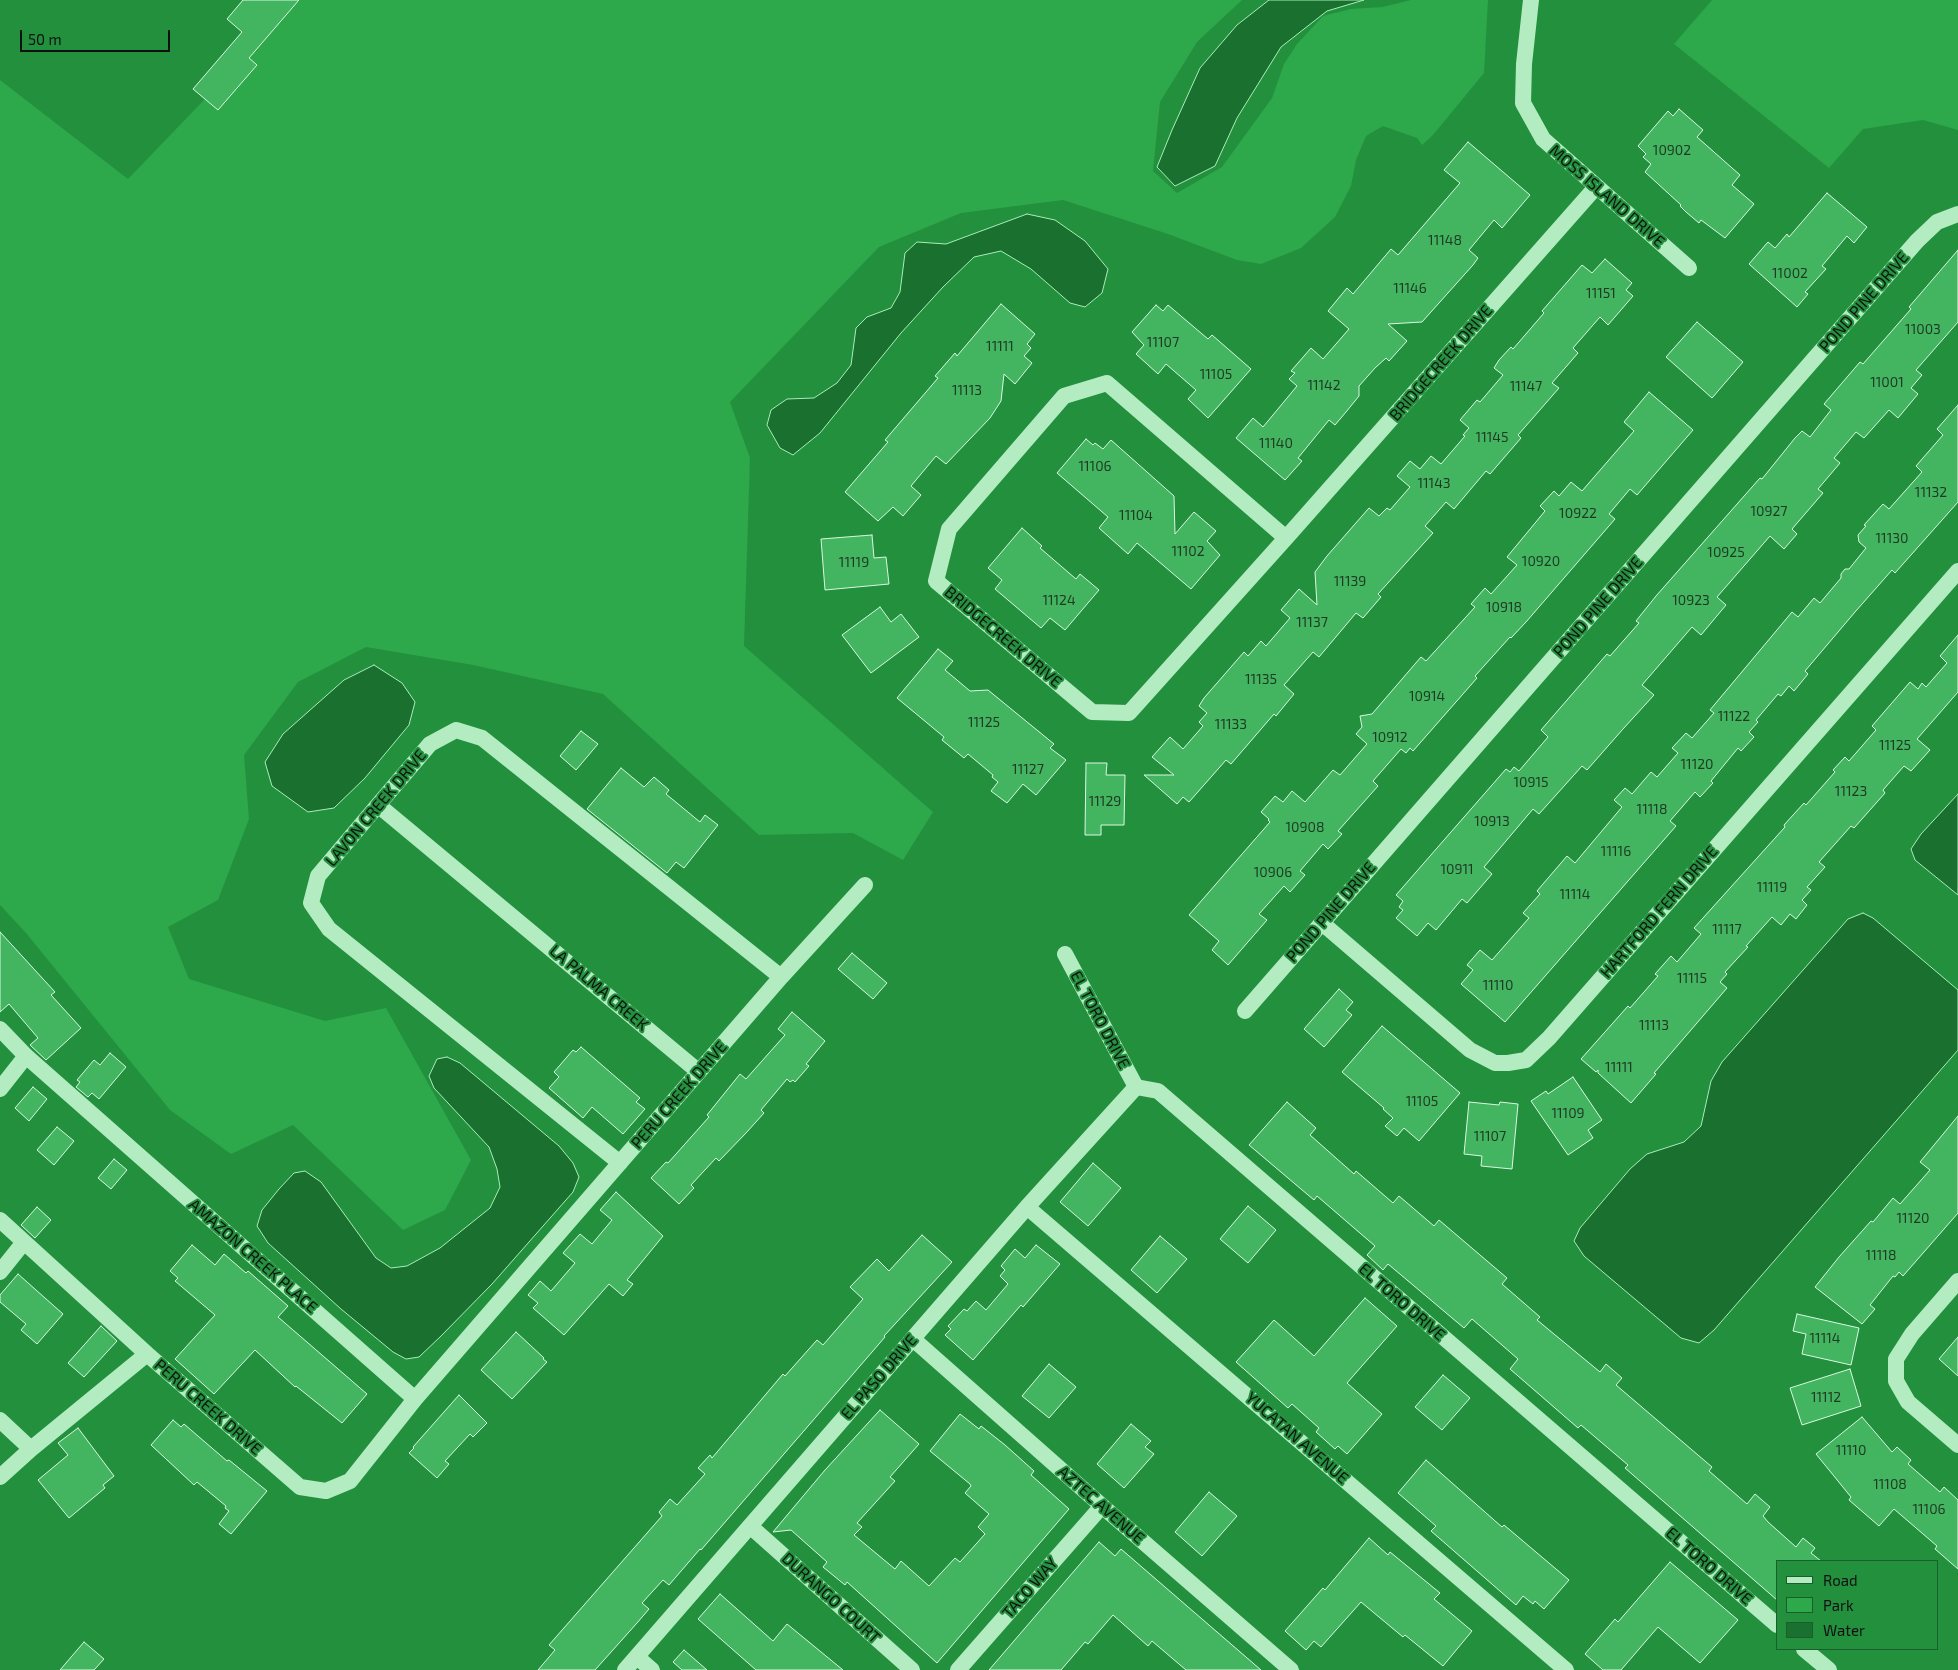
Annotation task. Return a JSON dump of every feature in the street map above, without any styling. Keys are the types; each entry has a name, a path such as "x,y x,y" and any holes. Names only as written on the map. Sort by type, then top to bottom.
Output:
{"street":[{"name":"MOSS ISLAND DRIVE","path":"1530,0 1524,64 1523,103 1543,139 1689,268"},
{"name":"BRIDGECREEK DRIVE","path":"1286,538 1107,383 1064,396 949,529 936,580 1092,712 1129,713 1286,538 1596,187"},
{"name":"POND PINE DRIVE","path":"1245,1011 1917,241 1937,222 1958,214"},
{"name":"HARTFORD FERN DRIVE","path":"1322,923 1470,1050 1495,1063 1526,1060 1549,1038 1958,571"},
{"name":"LAVON CREEK DRIVE","path":"620,1163 329,929 311,903 318,876 430,744 456,730 482,738 781,976"},
{"name":"LA PALMA CREEK","path":"378,805 699,1072"},
{"name":"PERU CREEK DRIVE","path":"0,1220 146,1354 300,1487 326,1491 350,1481 415,1399 781,976 865,885"},
{"name":"EL TORO DRIVE","path":"1065,954 1136,1087 1158,1091 1776,1624"},
{"name":"AMAZON CREEK PLACE","path":"0,1029 26,1056 415,1399"},
{"path":"0,1089 26,1056"},
{"name":"EL PASO DRIVE","path":"625,1670 1027,1207 1136,1087"},
{"name":"YUCATAN AVENUE","path":"1027,1207 1566,1670"},
{"path":"0,1272 24,1242"},
{"path":"1958,1281 1912,1334 1896,1359 1896,1381 1908,1402 1958,1445"},
{"name":"AZTEC AVENUE","path":"913,1339 1291,1670"},
{"path":"0,1477 146,1354"},
{"path":"0,1420 31,1449"},
{"name":"TACO WAY","path":"958,1670 1102,1506"},
{"name":"DURANGO COURT","path":"750,1526 912,1670"},
{"path":"1805,1650 1829,1670"},
{"path":"637,1656 652,1670"}],"green space":[{"path":"300,0 1242,0 1197,42 1160,102 1153,171 1177,193 1222,167 1272,98 1284,64 1297,44 1323,16 1351,9 1383,7 1411,0 1488,0 1484,73 1433,135 1422,145 1417,138 1383,126 1366,136 1356,160 1351,186 1335,217 1301,248 1261,264 1237,260 1168,234 1063,200 961,213 879,247 730,402 750,458 744,646 933,812 903,860 853,833 759,835 603,694 473,665 366,647 298,682 244,755 249,819 218,900 168,927 189,979 325,1021 386,1008 471,1160 445,1210 403,1230 293,1125 231,1154 170,1110 26,933 0,905 0,80 128,179"},
{"path":"1712,0 1958,0 1958,130 1923,120 1863,129 1829,168 1674,44"}],"water":[{"path":"1269,0 1364,0 1327,11 1281,47 1237,118 1215,166 1175,186 1157,167 1200,68 1237,25"},
{"path":"1027,214 1055,220 1085,241 1108,269 1102,293 1085,307 1070,303 1031,269 1001,251 974,257 943,287 901,333 820,433 793,455 780,448 767,425 771,410 787,399 814,398 837,383 851,365 856,328 867,317 891,308 900,292 905,253 917,242 946,244"},
{"path":"374,665 402,683 415,702 409,725 365,778 334,808 308,812 272,786 265,762 283,734 344,680"},
{"path":"1958,794 1958,895 1915,860 1911,849 1921,834"},
{"path":"1863,913 1873,918 1958,990 1958,1050 1714,1330 1699,1343 1681,1338 1584,1256 1574,1241 1580,1228 1630,1169 1647,1154 1684,1142 1701,1126 1711,1081 1722,1062 1848,919"},
{"path":"447,1057 460,1063 559,1146 573,1163 579,1177 573,1192 492,1284 419,1357 406,1359 393,1352 341,1309 268,1243 257,1226 262,1210 279,1189 294,1173 305,1171 321,1182 376,1258 391,1268 407,1266 440,1248 490,1208 500,1187 497,1169 489,1147 434,1088 429,1076 437,1059"}],"building":[{"path":"243,0 299,0 249,58 257,65 218,110 193,89 242,32 227,19"},
{"path":"1679,109 1703,130 1697,137 1740,175 1732,185 1754,204 1725,238 1701,220 1699,223 1645,172 1651,164 1643,157 1646,154 1638,146 1668,111 1673,116"},
{"path":"1468,142 1530,195 1502,228 1494,220 1469,250 1478,258 1422,322 1388,324 1407,341 1389,361 1386,358 1359,386 1359,396 1335,425 1329,420 1298,458 1302,461 1285,480 1236,438 1253,418 1263,427 1297,386 1289,379 1295,373 1291,371 1311,348 1323,359 1349,329 1328,311 1347,288 1353,294 1391,249 1398,255 1460,183 1444,170"},
{"path":"1827,193 1867,227 1854,243 1847,236 1822,266 1826,269 1805,292 1808,294 1797,307 1749,264 1768,242 1775,248 1787,234 1789,237"},
{"path":"1958,250 1958,322 1916,370 1922,375 1911,388 1918,394 1898,418 1889,410 1864,438 1856,432 1834,458 1840,463 1818,489 1823,493 1792,529 1797,534 1784,549 1770,536 1717,597 1726,605 1701,635 1692,627 1642,685 1654,695 1587,770 1582,766 1539,814 1533,809 1484,867 1492,874 1467,903 1462,899 1436,930 1428,923 1417,936 1396,918 1403,910 1399,907 1403,901 1396,895 1506,769 1510,772 1514,767 1519,771 1548,737 1541,730 1607,654 1610,656 1639,623 1636,621 1656,596 1760,478 1762,479 1795,438 1802,431 1810,437 1831,410 1824,404 1860,362 1863,364 1911,309 1909,307"},
{"path":"1605,259 1632,283 1626,290 1633,296 1608,325 1600,317 1573,348 1578,353 1552,383 1559,388 1518,435 1521,438 1490,474 1486,471 1454,509 1446,502 1425,526 1433,533 1378,594 1381,597 1363,618 1356,613 1319,657 1313,652 1284,685 1294,694 1276,716 1274,714 1231,764 1226,760 1189,802 1183,797 1177,804 1144,775 1174,775 1152,757 1170,737 1183,749 1203,726 1199,722 1207,713 1199,706 1204,698 1244,652 1248,656 1261,641 1266,646 1290,618 1281,610 1299,589 1317,605 1315,572 1327,556 1369,508 1379,516 1387,508 1390,510 1410,487 1397,476 1410,461 1420,469 1431,456 1441,464 1465,436 1463,435 1469,428 1460,420 1477,400 1480,402 1503,375 1494,368 1499,360 1511,347 1513,349 1544,313 1542,311 1582,265 1592,273"},
{"path":"1001,304 1035,334 1027,344 1031,348 1024,356 1032,363 1015,384 1004,374 1001,401 990,418 946,464 936,456 911,486 921,495 903,516 893,507 878,521 845,492 888,442 885,440 938,378 935,376 955,353 957,356"},
{"path":"1156,305 1163,311 1168,305 1208,339 1212,335 1251,369 1208,418 1188,399 1196,390 1166,364 1158,374 1136,354 1144,345 1132,332"},
{"path":"1697,322 1743,362 1712,398 1666,357"},
{"path":"1649,392 1693,430 1637,495 1630,489 1609,514 1615,519 1526,622 1475,676 1477,678 1413,751 1410,748 1406,753 1401,749 1373,781 1378,786 1338,831 1342,834 1328,849 1323,844 1300,871 1305,875 1290,892 1284,886 1259,914 1267,920 1228,965 1212,950 1219,941 1189,915 1270,822 1261,812 1275,796 1283,802 1292,791 1305,802 1333,770 1340,775 1367,744 1356,734 1362,727 1360,716 1372,714 1421,657 1426,661 1475,607 1471,604 1485,588 1491,594 1517,565 1507,557 1545,511 1540,506 1554,491 1559,496 1571,482 1582,491 1634,431 1624,422"},
{"path":"1958,405 1958,502 1895,573 1892,570 1855,612 1805,671 1808,674 1794,691 1789,686 1781,696 1778,694 1756,720 1758,722 1749,732 1754,737 1741,751 1738,748 1711,781 1713,783 1700,797 1695,792 1670,821 1676,826 1505,1022 1461,984 1473,970 1467,965 1480,950 1492,960 1529,918 1523,913 1540,894 1537,891 1567,856 1575,863 1622,807 1614,800 1625,788 1632,794 1651,772 1657,777 1678,753 1672,748 1686,733 1692,738 1714,713 1710,710 1792,612 1798,617 1814,598 1820,603 1841,578 1841,574 1845,569 1849,569 1866,548 1859,542 1858,535 1866,526 1864,525 1883,504 1889,509 1922,472 1916,466 1943,435 1937,429"},
{"path":"1086,439 1093,445 1095,443 1103,449 1111,440 1174,496 1175,534 1194,512 1216,531 1207,541 1220,555 1191,589 1137,543 1128,554 1099,528 1108,517 1057,473"},
{"path":"1022,528 1042,546 1040,548 1076,579 1080,574 1099,590 1065,630 1050,618 1041,628 995,589 1002,580 988,568"},
{"path":"872,535 874,558 886,557 889,584 825,590 821,539"},
{"path":"880,607 891,622 901,614 919,637 871,673 842,635"},
{"path":"1958,635 1958,692 1917,739 1930,750 1911,771 1904,766 1883,790 1885,793 1854,828 1851,826 1819,862 1825,867 1807,887 1811,890 1802,900 1807,905 1796,919 1790,914 1781,925 1772,917 1746,946 1748,947 1725,972 1727,974 1720,982 1727,988 1654,1073 1656,1074 1631,1103 1598,1073 1598,1070 1596,1072 1581,1059 1628,1006 1630,1008 1658,976 1655,974 1671,956 1677,962 1701,934 1694,928 1785,827 1784,825 1804,803 1806,805 1835,772 1833,770 1845,757 1849,761 1876,730 1872,726 1910,682 1918,689 1922,683 1926,687 1947,663 1940,656"},
{"path":"938,649 953,661 945,670 970,691 988,690 1054,744 1050,748 1066,760 1036,795 1023,784 1007,803 991,791 998,782 992,777 993,775 968,754 964,758 942,740 944,737 897,698"},
{"path":"581,731 598,744 576,770 560,756"},
{"path":"1086,763 1107,763 1106,775 1125,775 1124,825 1101,825 1101,835 1085,835"},
{"path":"621,768 644,787 654,777 669,790 666,794 700,822 705,815 718,825 684,868 676,862 667,873 587,809"},
{"path":"0,932 55,992 51,995 81,1028 46,1060 30,1045 38,1038 9,1004 0,1012"},
{"path":"852,953 887,983 873,999 838,969"},
{"path":"1339,989 1353,1002 1346,1010 1352,1015 1324,1047 1304,1029"},
{"path":"792,1012 825,1041 806,1064 809,1066 795,1082 793,1080 790,1082 787,1079 761,1110 764,1113 719,1161 716,1158 691,1185 694,1188 679,1204 651,1178 666,1162 668,1163 709,1117 707,1115 740,1074 746,1079 785,1035 778,1029"},
{"path":"1382,1026 1460,1093 1419,1141 1404,1128 1397,1136 1385,1126 1393,1118 1342,1072"},
{"path":"581,1047 640,1098 636,1102 645,1109 623,1134 592,1107 583,1118 549,1088 559,1077 554,1072 573,1050 576,1052"},
{"path":"110,1053 126,1067 99,1099 92,1093 88,1097 76,1087 80,1082 77,1080 94,1060 100,1065"},
{"path":"1573,1077 1602,1120 1588,1130 1593,1138 1568,1155 1531,1101 1546,1091 1548,1094"},
{"path":"33,1087 47,1099 29,1121 15,1108"},
{"path":"1287,1102 1316,1128 1310,1135 1354,1174 1356,1171 1393,1203 1399,1196 1434,1226 1439,1220 1507,1278 1502,1284 1540,1317 1537,1320 1600,1372 1606,1364 1622,1378 1616,1385 1712,1467 1709,1471 1747,1504 1755,1494 1770,1507 1763,1516 1768,1522 1796,1547 1803,1538 1815,1548 1811,1553 1820,1560 1776,1560 1776,1599 1625,1468 1628,1465 1581,1425 1578,1428 1510,1369 1518,1359 1472,1319 1464,1328 1388,1264 1383,1270 1367,1255 1375,1246 1317,1196 1314,1200 1249,1145"},
{"path":"1469,1102 1499,1105 1500,1102 1518,1104 1512,1169 1481,1166 1482,1156 1464,1154"},
{"path":"1958,1116 1958,1213 1903,1276 1899,1272 1895,1277 1893,1276 1870,1305 1875,1309 1862,1324 1815,1287 1839,1257 1893,1198 1900,1204 1930,1170 1920,1162"},
{"path":"57,1127 74,1141 54,1165 37,1150"},
{"path":"114,1159 127,1170 111,1189 98,1178"},
{"path":"1093,1163 1121,1188 1088,1226 1060,1202"},
{"path":"616,1192 663,1236 627,1280 633,1284 623,1296 609,1284 564,1335 533,1308 538,1303 528,1295 540,1281 551,1291 575,1263 563,1253 580,1234 592,1244 612,1220 600,1210"},
{"path":"1248,1206 1276,1230 1248,1263 1220,1239"},
{"path":"37,1207 51,1220 35,1238 21,1225"},
{"path":"922,1235 952,1262 884,1336 701,1550 669,1585 663,1580 642,1603 649,1609 637,1623 595,1670 538,1670 555,1650 549,1645 662,1516 659,1512 670,1499 677,1505 705,1474 698,1468 710,1455 712,1458 783,1374 785,1376 817,1340 823,1345 863,1299 850,1287 877,1259 889,1271"},
{"path":"1160,1236 1187,1259 1157,1293 1131,1270"},
{"path":"192,1245 215,1265 224,1254 246,1273 248,1271 288,1306 278,1317 367,1394 342,1423 295,1387 255,1350 214,1394 175,1359 215,1315 175,1281 178,1278 170,1271"},
{"path":"1036,1245 1060,1264 973,1360 945,1335 951,1329 948,1326 964,1309 967,1311 976,1301 986,1310 1008,1284 1000,1276 1005,1270 1001,1266 1015,1249 1025,1258"},
{"path":"18,1274 63,1314 37,1344 21,1330 26,1324 0,1302 0,1295"},
{"path":"1365,1298 1397,1326 1347,1383 1382,1414 1347,1454 1338,1446 1335,1449 1316,1432 1319,1428 1292,1404 1288,1408 1236,1362 1274,1320 1314,1356"},
{"path":"1797,1314 1859,1328 1851,1365 1802,1354 1806,1334 1793,1331"},
{"path":"101,1326 117,1341 84,1377 68,1363"},
{"path":"516,1332 547,1362 512,1399 481,1370"},
{"path":"1958,1337 1958,1376 1939,1359"},
{"path":"1049,1364 1076,1387 1049,1418 1022,1396"},
{"path":"1850,1369 1861,1406 1802,1425 1790,1388"},
{"path":"1443,1375 1470,1398 1442,1430 1415,1407"},
{"path":"459,1395 487,1423 473,1437 470,1434 445,1461 449,1464 437,1478 409,1453"},
{"path":"880,1410 919,1444 890,1477 895,1481 857,1523 862,1527 854,1535 895,1569 901,1561 929,1586 955,1558 960,1562 985,1534 978,1527 989,1514 965,1493 971,1486 970,1484 930,1451 960,1414 979,1429 981,1426 1005,1445 1034,1471 1031,1475 1069,1509 937,1663 847,1582 845,1585 823,1567 827,1562 791,1530 773,1532 825,1470"},
{"path":"1862,1417 1892,1452 1897,1447 1911,1460 1908,1464 1940,1492 1944,1487 1958,1500 1958,1569 1935,1549 1937,1546 1894,1509 1879,1526 1849,1500 1851,1497 1816,1454"},
{"path":"173,1420 181,1427 184,1424 227,1461 229,1460 267,1491 231,1534 219,1524 229,1511 225,1508 226,1506 197,1482 194,1485 151,1445"},
{"path":"1131,1424 1151,1441 1145,1447 1154,1454 1124,1488 1097,1464"},
{"path":"78,1428 114,1476 103,1485 105,1488 69,1518 38,1480 68,1455 58,1443"},
{"path":"1426,1460 1502,1527 1504,1525 1569,1580 1544,1609 1535,1601 1533,1604 1523,1596 1516,1605 1431,1531 1436,1526 1398,1493"},
{"path":"1209,1492 1237,1516 1202,1556 1175,1532"},
{"path":"1369,1538 1388,1555 1390,1552 1440,1593 1434,1599 1472,1631 1443,1666 1405,1635 1403,1637 1361,1602 1321,1647 1314,1641 1306,1650 1285,1631 1323,1588 1325,1590"},
{"path":"1099,1542 1115,1556 1121,1549 1261,1670 1186,1670 1152,1641 1148,1646 1113,1615 1088,1644 1085,1642 1061,1670 989,1670"},
{"path":"1670,1562 1738,1620 1700,1663 1658,1627 1621,1670 1603,1670 1585,1654 1615,1619 1618,1622"},
{"path":"720,1594 773,1641 787,1624 843,1670 756,1670 698,1619"},
{"path":"84,1642 104,1659 94,1670 60,1670"},
{"path":"684,1650 707,1670 682,1670 673,1662"}]}
